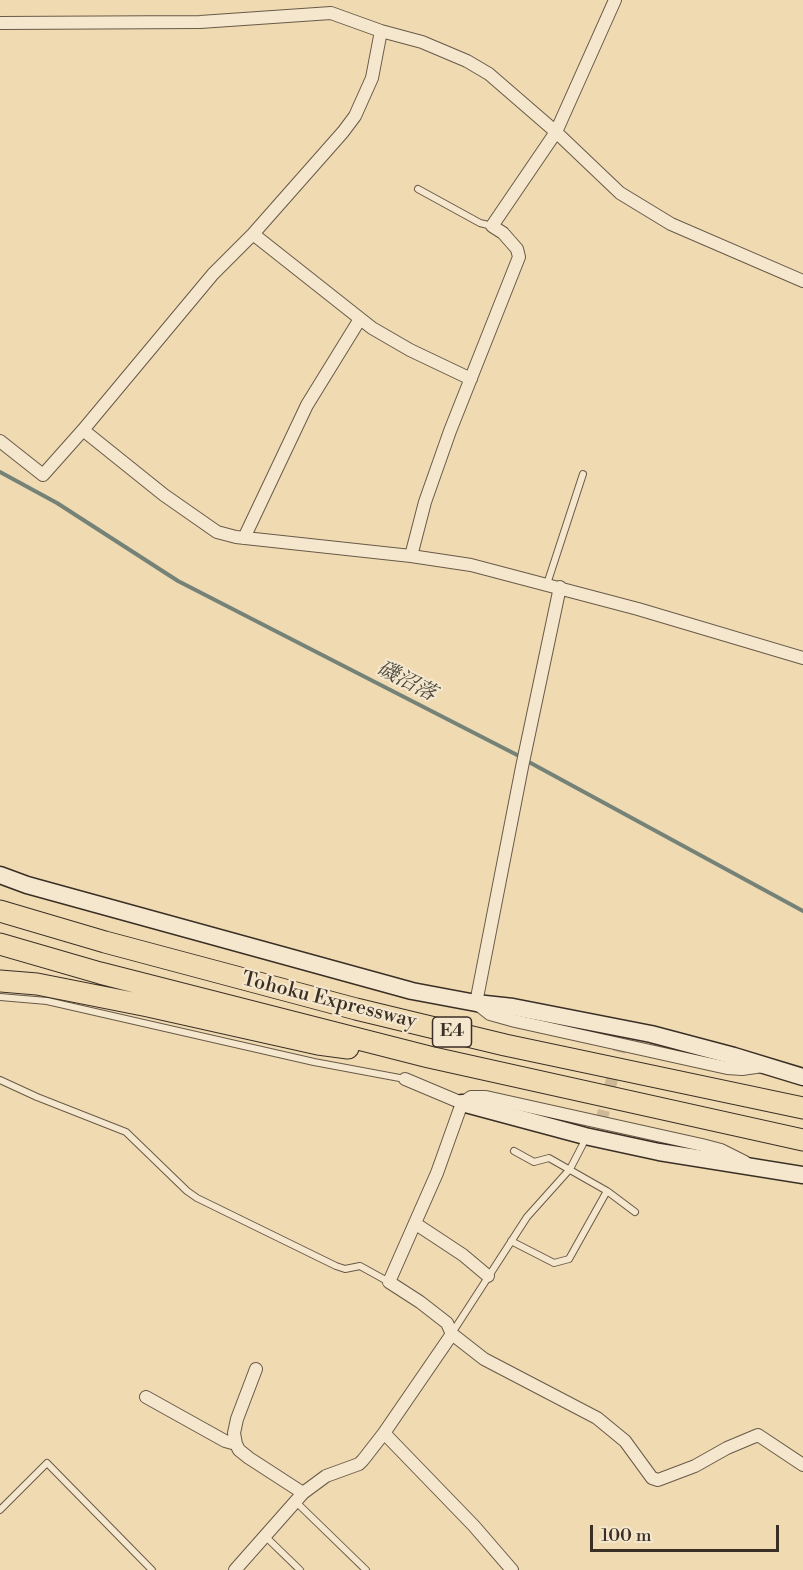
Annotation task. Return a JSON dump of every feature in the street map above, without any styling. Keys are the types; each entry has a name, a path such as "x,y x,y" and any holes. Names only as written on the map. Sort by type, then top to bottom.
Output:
{"highway":[{"path":"0,900 41,912 105,942"},
{"name":"Tohoku Expressway","path":"0,911 105,942 356,1009 471,1037 803,1108"},
{"name":"Tohoku Expressway","path":"0,944 188,996 429,1057 803,1140"},
{"path":"0,981 37,984 318,1044 429,1057"}],"street":[{"path":"411,556 424,502 519,256 517,249 492,226 556,132 615,0"},
{"path":"0,23 200,22 331,13 381,31 422,42 489,74 556,132 620,193 670,224 803,281"},
{"path":"0,441 43,475 213,274 253,234 343,132 355,116 372,78 381,31"},
{"path":"253,234 360,319 410,350 471,379"},
{"path":"244,538 307,405 360,319"},
{"path":"83,430 164,495 217,532 244,538 411,556 471,565 560,587 803,658"},
{"path":"476,1003 560,587"},
{"path":"0,874 39,888 290,955 381,982 476,1003 513,1007 651,1034 803,1077"},
{"path":"405,1079 462,1103 585,1136 671,1154 803,1175"},
{"path":"754,1166 721,1150 702,1145 486,1096 471,1097 462,1103 437,1173 389,1282 447,1323 452,1334 484,1359 597,1418 625,1442 652,1478 658,1480 695,1466 727,1448 758,1435 803,1465"},
{"path":"416,1224 463,1255 488,1276"},
{"path":"235,1570 300,1497 326,1476 359,1464 384,1433 452,1334"},
{"path":"256,1369 237,1419 234,1433 236,1444 239,1450 300,1497"},
{"path":"146,1397 225,1441 236,1444"},
{"path":"384,1433 474,1526 512,1570"}],"lane":[{"path":"418,189 480,223 492,226"},
{"path":"547,584 583,474"},
{"path":"0,997 47,1001 314,1062 405,1079"},
{"path":"0,1080 126,1132 187,1191 198,1198 336,1266 345,1269 360,1266 389,1282"},
{"path":"452,1334 527,1217 570,1169 585,1136"},
{"path":"514,1151 534,1162 549,1158 607,1191 635,1212"},
{"path":"511,1241 554,1263 569,1259 607,1191"},
{"path":"0,1510 47,1463 152,1570"},
{"path":"300,1497 366,1570"},
{"path":"266,1537 300,1570"}],"waterway":[{"name":"磯沼落","path":"0,472 57,503 178,581 521,757"},
{"name":"磯沼落","path":"527,761 803,911"}],"tunnel":[{"path":"601,1122 621,1044"}]}
